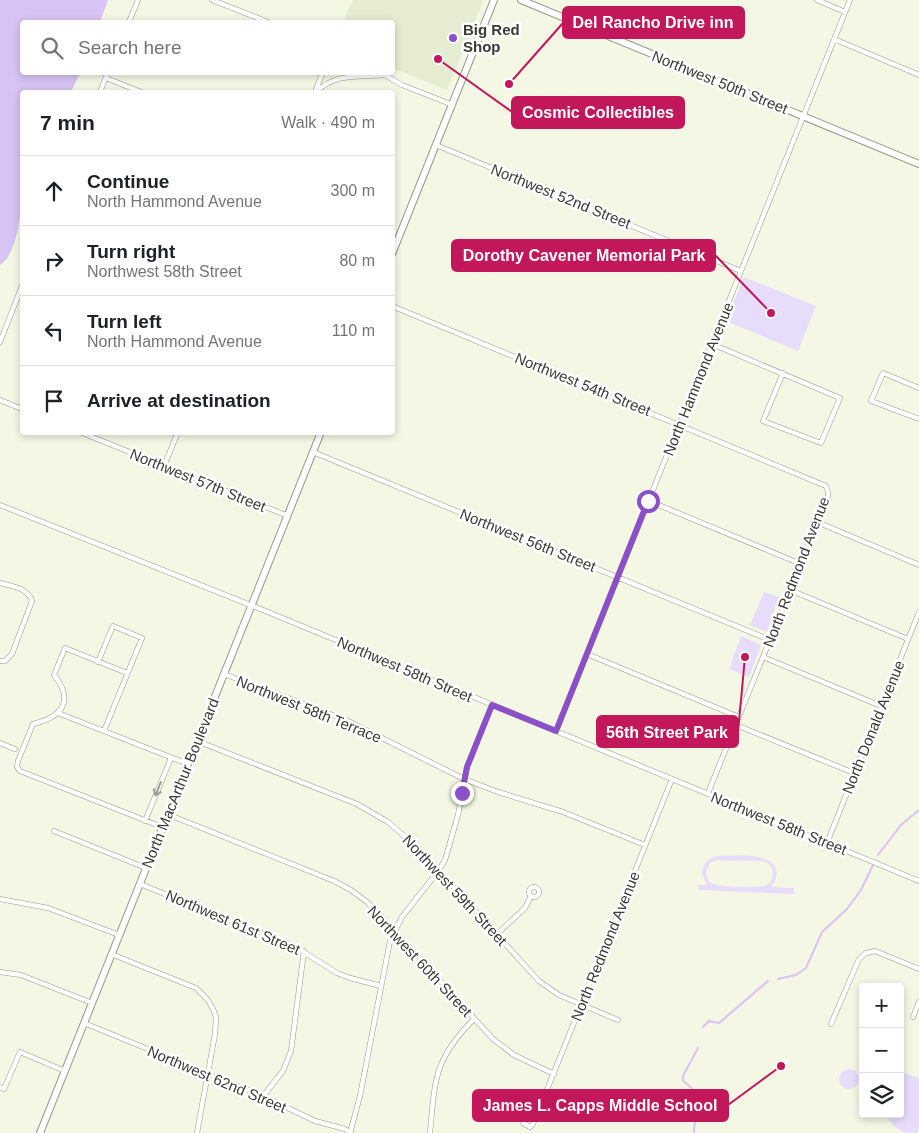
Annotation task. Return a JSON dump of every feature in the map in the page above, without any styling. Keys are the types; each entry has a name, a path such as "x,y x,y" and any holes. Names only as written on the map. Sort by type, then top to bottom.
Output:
{"main road":[{"path":"395,247 494,0"},
{"name":"Northwest 50th Street","path":"521,0 919,164"},
{"name":"North MacArthur Boulevard","path":"40,1133 320,435"}],"street":[{"path":"130,20 138,0"},
{"path":"212,0 263,20"},
{"path":"817,0 845,12"},
{"name":"North Hammond Avenue","path":"556,731 850,0"},
{"path":"834,39 919,75"},
{"path":"101,90 107,75"},
{"path":"316,90 322,75"},
{"path":"318,90 340,78 372,75"},
{"path":"384,75 402,85 452,105"},
{"path":"106,78 136,90"},
{"name":"Northwest 52nd Street","path":"436,145 741,271"},
{"path":"0,342 20,292"},
{"name":"Northwest 54th Street","path":"395,307 822,483 828,488"},
{"path":"712,344 783,373 840,398 820,443 764,421 783,373"},
{"path":"919,388 883,373 872,401 919,419"},
{"path":"0,400 20,408"},
{"name":"Northwest 57th Street","path":"87,435 288,516"},
{"path":"164,466 177,435"},
{"name":"Northwest 56th Street","path":"313,452 770,640"},
{"name":"North Redmond Avenue","path":"708,794 828,496 828,488"},
{"path":"648,501 801,564"},
{"name":"Northwest 58th Street","path":"0,505 252,606 919,881"},
{"path":"817,522 919,565"},
{"path":"0,583 22,590 32,598 12,654 5,661 0,661"},
{"path":"790,590 908,639"},
{"name":"North Donald Avenue","path":"827,843 919,612"},
{"path":"98,662 113,626 142,638 104,731"},
{"path":"127,674 65,648 54,675 64,694 62,706 53,718 33,724 18,760 17,767 20,771 162,827"},
{"path":"587,654 739,717"},
{"path":"763,657 881,706"},
{"name":"Northwest 58th Terrace","path":"224,674 346,720 464,779 562,812 644,845"},
{"path":"351,1133 387,953 394,930 411,904 445,860 454,831 464,779 471,755 492,705"},
{"path":"58,713 188,764"},
{"path":"736,725 854,773"},
{"name":"Northwest 59th Street","path":"197,741 357,804 376,814 418,848 539,981 559,995 618,1020"},
{"path":"0,743 14,749"},
{"path":"145,821 171,758"},
{"name":"North Redmond Avenue","path":"538,1112 672,779"},
{"name":"Northwest 60th Street","path":"168,814 334,881 351,890 367,902 394,930 493,1039 514,1055 554,1074"},
{"path":"54,831 146,868"},
{"name":"Northwest 61st Street","path":"140,884 304,951 337,973 355,980 381,986"},
{"path":"497,934 524,908 531,896"},
{"path":"0,899 48,908 119,936"},
{"path":"263,1096 283,1071 289,1056 304,951"},
{"path":"831,1024 859,959 866,952 875,951 919,969"},
{"path":"111,954 188,984 196,988 208,1000 216,1017 216,1024 197,1133"},
{"path":"0,972 21,975 92,1002"},
{"path":"913,1017 919,1002"},
{"path":"430,1133 435,1084 442,1062 453,1042 474,1020"},
{"name":"Northwest 62nd Street","path":"84,1023 263,1096 314,1121 344,1129 351,1133"},
{"path":"0,1087 4,1089 20,1052 64,1071"}],"shaded area":[{"path":"0,0 108,0 101,20 20,20 20,75 79,75 72,90 20,90 20,217 17,235 10,254 0,265"},
{"path":"353,0 482,0 447,90 395,69 395,20 344,20"},
{"path":"744,277 816,306 798,351 726,321"},
{"path":"764,592 779,597 767,632 750,625"},
{"path":"741,636 761,645 749,677 729,669"},
{"path":"717,856 752,856 767,860 773,864 777,872 776,879 771,887 794,888 794,894 698,890 698,885 707,885 702,873 704,866 708,860","holes":["717,860 763,861 772,868 772,880 766,885 747,887 721,886 711,883 707,878 706,872 710,863"]},
{"path":"845,1069 853,1069 859,1075 859,1083 853,1089 845,1089 839,1083 839,1075"},
{"path":"904,1072 919,1078 919,1129 917,1133 902,1131 888,1118 904,1118"}],"waterway":[{"path":"878,855 901,825 919,810"},
{"path":"778,979 796,975 806,968 822,932 847,909 861,890 873,865"},
{"path":"703,1027 709,1021 719,1023 768,981"},
{"path":"694,1133 698,1102 693,1089 683,1081 683,1076 698,1048"}],"place":[{"name":"Big Red Shop","path":"453,38"},
{"name":"Cosmic Collectibles","path":"438,59"},
{"name":"Del Rancho Drive inn","path":"509,84"},
{"name":"Dorothy Cavener Memorial Park","path":"771,313"},
{"name":"56th Street Park","path":"745,657"},
{"name":"James L. Capps Middle School","path":"781,1066"}],"route":[{"path":"462,793 471,755 492,705 556,731 648,501"}]}
